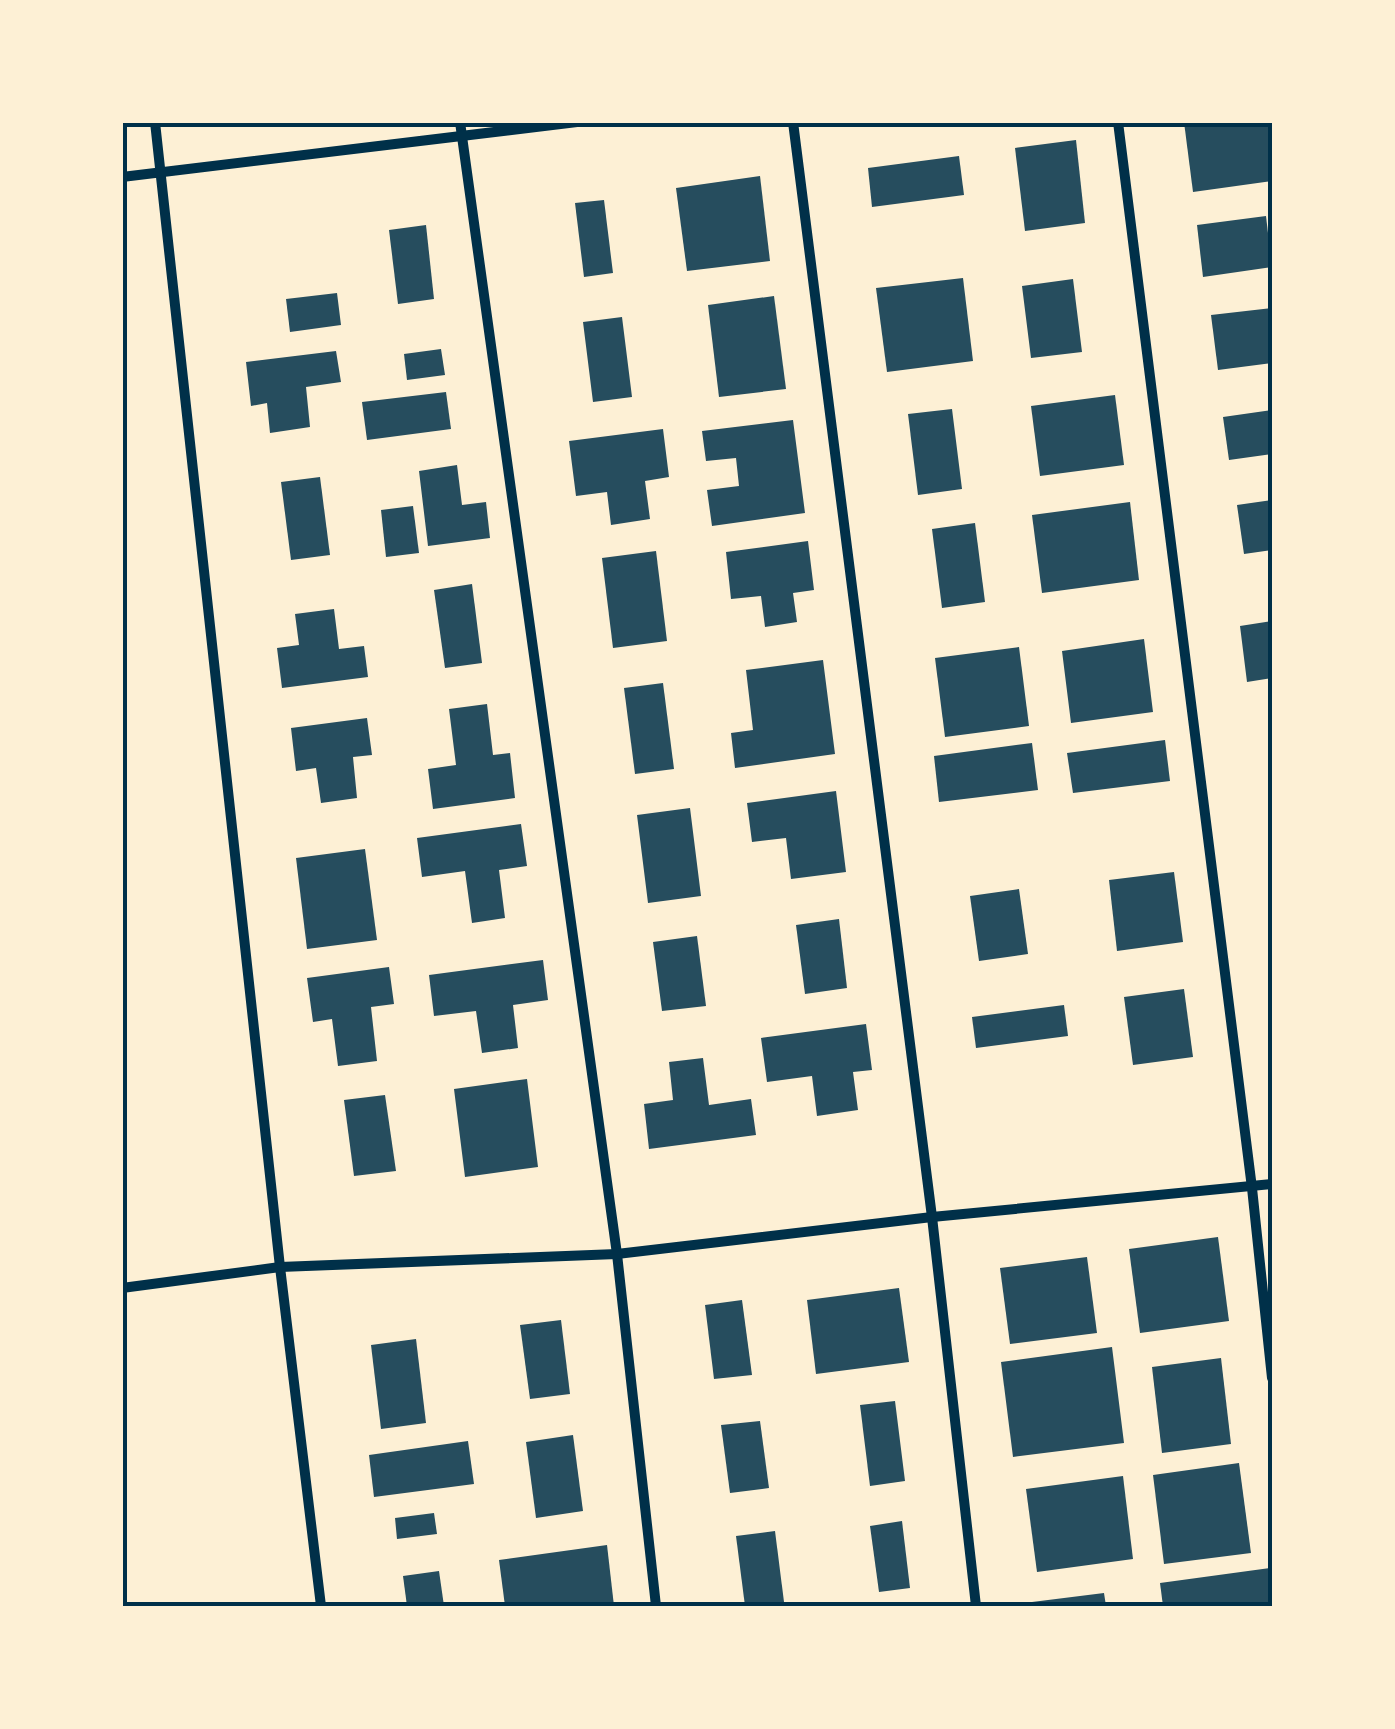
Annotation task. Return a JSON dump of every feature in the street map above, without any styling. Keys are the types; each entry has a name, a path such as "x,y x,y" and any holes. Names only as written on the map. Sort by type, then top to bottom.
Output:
{"street":[{"path":"156,122 280,1267 322,1606"},
{"path":"460,122 618,1254 656,1606"},
{"path":"122,177 577,122"},
{"path":"792,122 932,1217 976,1606"},
{"path":"1118,122 1252,1188 1272,1378"},
{"path":"122,1288 280,1267 618,1254 932,1217 1272,1184"}],"building":[{"path":"1184,122 1272,122 1272,181 1193,192"},
{"path":"1076,140 1085,223 1025,231 1015,148"},
{"path":"959,156 964,195 872,207 868,168"},
{"path":"760,176 770,261 687,271 676,188"},
{"path":"604,200 613,273 584,277 575,203"},
{"path":"1266,216 1272,267 1203,277 1197,225"},
{"path":"426,225 434,299 398,304 389,230"},
{"path":"963,278 973,361 887,372 876,288"},
{"path":"1073,279 1082,352 1031,358 1022,286"},
{"path":"337,293 341,325 290,332 286,299"},
{"path":"774,296 786,389 719,397 708,305"},
{"path":"1272,308 1272,363 1218,370 1211,315"},
{"path":"622,317 632,397 593,402 583,322"},
{"path":"441,349 445,375 407,380 404,354"},
{"path":"336,351 341,382 306,387 310,427 270,433 267,403 251,406 246,362"},
{"path":"446,392 451,429 367,440 362,402"},
{"path":"1115,395 1124,465 1040,476 1031,406"},
{"path":"952,409 962,489 918,495 908,414"},
{"path":"1272,410 1272,454 1229,460 1223,417"},
{"path":"793,420 805,513 712,526 707,490 739,486 736,458 706,461 702,431"},
{"path":"663,429 669,477 645,481 650,519 611,525 607,492 576,496 569,441"},
{"path":"457,465 462,505 486,502 490,538 428,546 419,471"},
{"path":"320,477 330,555 291,560 281,482"},
{"path":"1272,500 1272,550 1244,554 1237,505"},
{"path":"1130,502 1139,580 1042,593 1032,515"},
{"path":"413,506 419,553 386,557 381,510"},
{"path":"975,523 985,602 942,608 932,529"},
{"path":"808,541 814,590 793,593 797,622 765,627 761,596 731,599 726,552"},
{"path":"656,551 667,641 613,648 602,558"},
{"path":"472,584 482,663 445,668 434,590"},
{"path":"334,609 339,649 364,646 368,677 282,688 277,648 299,645 295,614"},
{"path":"1272,621 1272,678 1247,682 1240,626"},
{"path":"1144,639 1153,712 1071,723 1062,651"},
{"path":"1019,647 1029,726 945,737 935,658"},
{"path":"823,660 835,754 735,768 731,733 753,730 746,670"},
{"path":"663,683 674,769 635,774 624,688"},
{"path":"487,704 493,755 510,753 515,798 433,809 428,769 456,765 449,709"},
{"path":"367,718 372,755 353,757 357,798 321,803 316,768 296,771 291,728"},
{"path":"1165,740 1170,781 1073,793 1067,753"},
{"path":"1032,743 1038,790 939,802 934,756"},
{"path":"836,791 846,872 791,879 786,838 752,842 747,803"},
{"path":"690,808 701,896 648,903 637,815"},
{"path":"521,824 527,866 499,870 505,918 472,923 465,871 422,877 417,838"},
{"path":"365,849 377,940 307,949 296,858"},
{"path":"1174,872 1183,942 1117,951 1109,880"},
{"path":"1019,889 1028,954 979,961 970,896"},
{"path":"839,919 847,988 805,994 796,925"},
{"path":"697,936 706,1006 662,1011 653,942"},
{"path":"543,960 548,1000 513,1005 518,1048 482,1053 476,1011 434,1016 429,975"},
{"path":"389,967 394,1004 371,1007 377,1061 338,1066 332,1019 313,1022 307,978"},
{"path":"1184,989 1193,1057 1133,1065 1124,997"},
{"path":"1064,1005 1068,1036 976,1048 972,1017"},
{"path":"866,1024 872,1070 853,1072 858,1110 817,1116 812,1076 767,1082 761,1038"},
{"path":"703,1058 709,1105 751,1099 756,1135 649,1149 644,1104 673,1100 669,1062"},
{"path":"527,1079 538,1167 465,1177 454,1089"},
{"path":"385,1095 396,1171 354,1176 344,1100"},
{"path":"1218,1237 1229,1321 1140,1333 1129,1249"},
{"path":"1087,1257 1097,1333 1010,1344 1000,1268"},
{"path":"899,1288 909,1362 816,1374 807,1300"},
{"path":"742,1300 752,1375 714,1379 705,1305"},
{"path":"561,1320 570,1394 530,1399 520,1325"},
{"path":"416,1339 426,1423 381,1429 371,1345"},
{"path":"1112,1347 1124,1443 1013,1457 1001,1362"},
{"path":"1221,1358 1231,1444 1162,1453 1152,1367"},
{"path":"895,1401 905,1481 870,1486 860,1405"},
{"path":"760,1421 769,1488 730,1493 721,1425"},
{"path":"573,1435 583,1511 536,1518 526,1442"},
{"path":"468,1441 474,1484 374,1497 369,1455"},
{"path":"1239,1463 1251,1553 1164,1564 1153,1475"},
{"path":"1123,1476 1133,1559 1037,1572 1026,1489"},
{"path":"434,1513 437,1534 397,1539 395,1518"},
{"path":"902,1521 910,1588 879,1592 870,1526"},
{"path":"775,1531 784,1602 745,1606 736,1536"},
{"path":"607,1545 614,1606 505,1606 499,1560"},
{"path":"1270,1568 1272,1606 1163,1606 1160,1583"},
{"path":"439,1571 444,1606 407,1606 403,1576"},
{"path":"1104,1593 1106,1606 1033,1606 1032,1602"}]}
